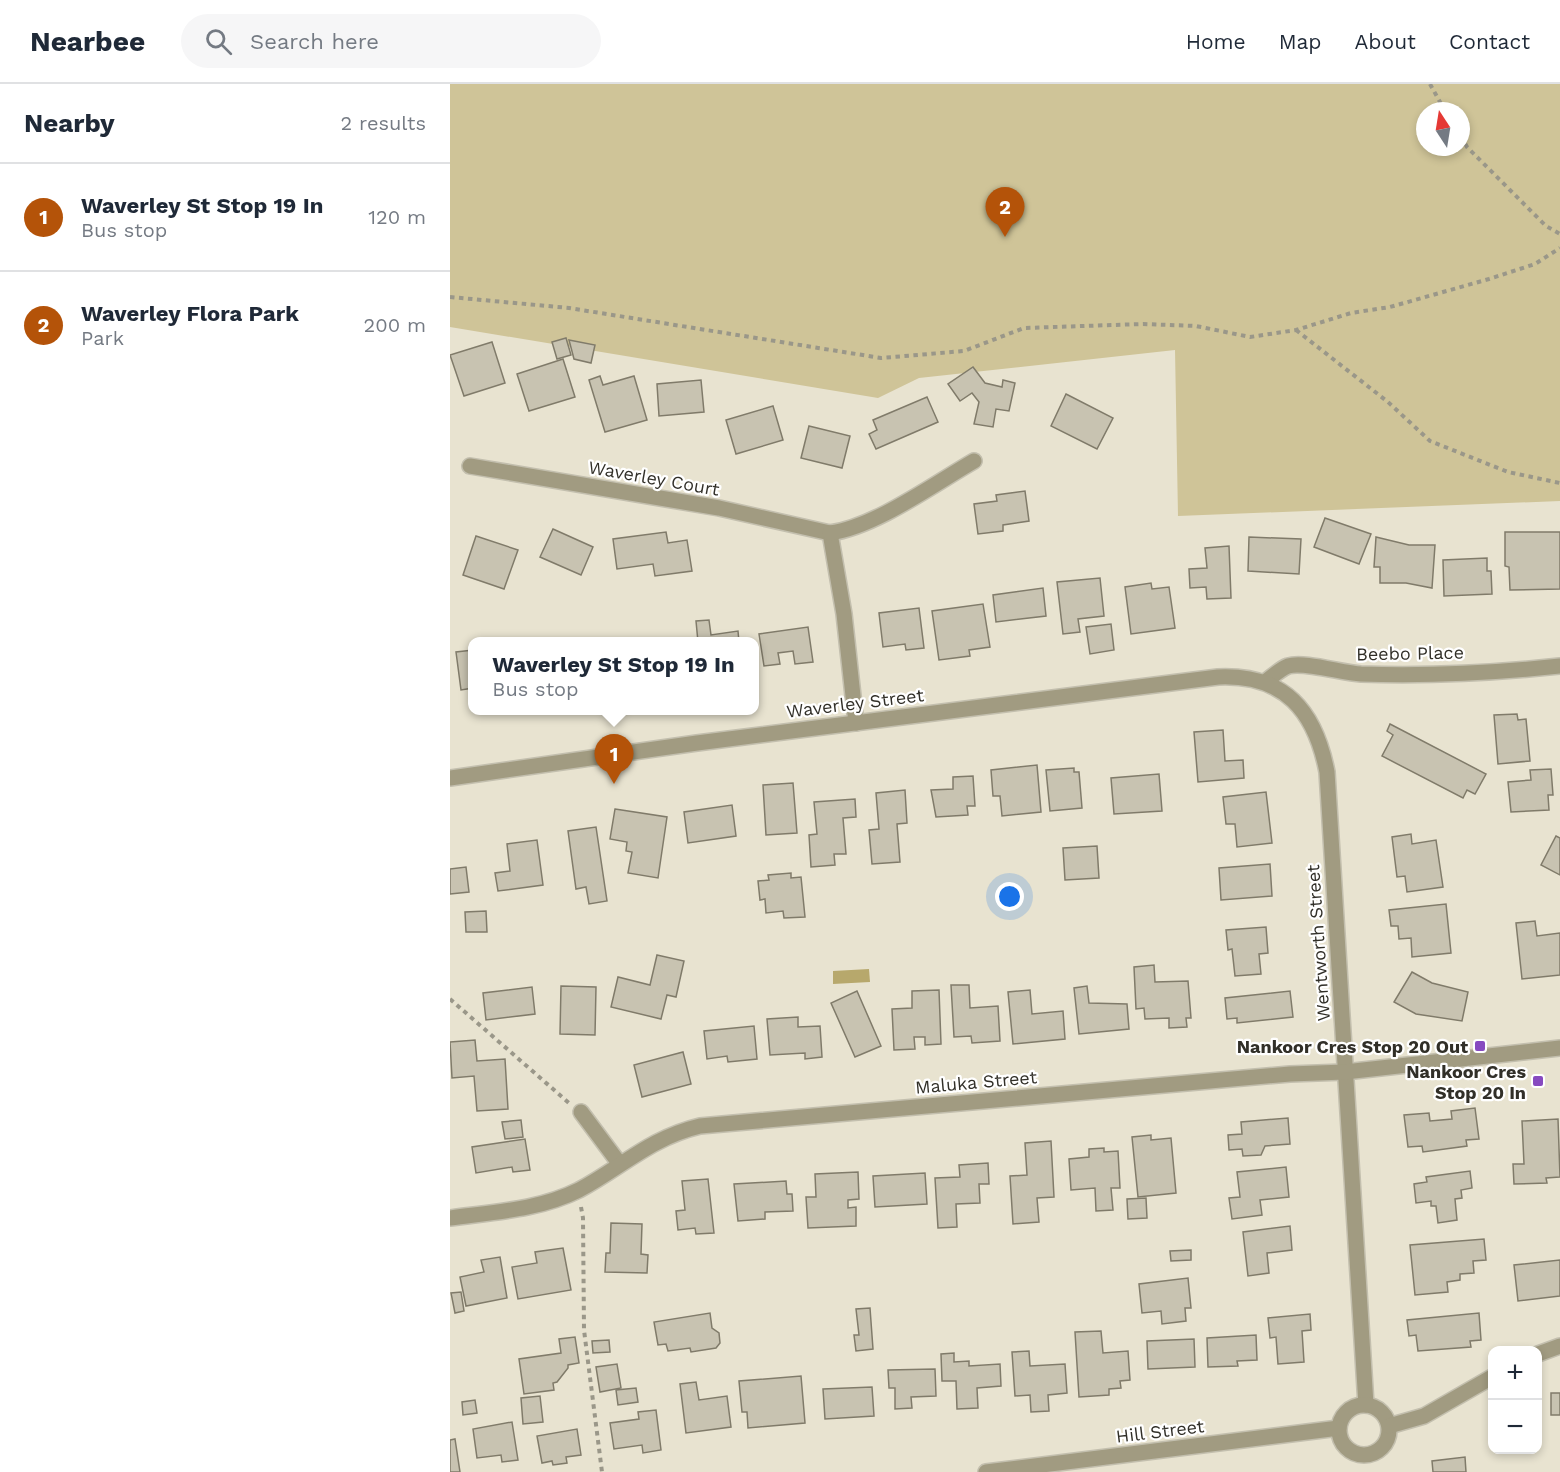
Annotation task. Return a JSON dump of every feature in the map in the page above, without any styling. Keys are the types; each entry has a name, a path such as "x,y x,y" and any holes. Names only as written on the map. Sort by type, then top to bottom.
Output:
{"street":[{"name":"Waverley Court","path":"470,466 719,508 830,533 847,531 866,522 974,461"},
{"path":"830,533 844,614 856,723"},
{"name":"Beebo Place","path":"1265,682 1281,670 1295,665 1345,674 1514,671 1560,666"},
{"name":"Waverley Street","path":"450,778 1218,677 1235,676 1265,682"},
{"name":"Wentworth Street","path":"1265,682 1296,702 1306,713 1323,753 1327,772 1366,1405"},
{"name":"Maluka Street","path":"450,1218 548,1203 577,1191 666,1136 700,1126 1290,1074 1345,1072 1560,1048"},
{"path":"581,1112 619,1163"},
{"path":"1542,1353 1560,1346"},
{"path":"1389,1426 1424,1416 1488,1379"},
{"path":"1366,1405 1378,1409 1389,1426 1384,1446 1365,1456 1347,1449 1342,1442 1339,1428 1347,1411 1366,1405"},
{"name":"Hill Street","path":"987,1472 1339,1428"},
{"path":"1365,1456 1365,1472"}],"path":[{"path":"1430,84 1440,102"},
{"path":"1470,150 1546,226 1560,234"},
{"path":"450,297 580,309 881,358 964,351 1024,328 1143,324 1196,326 1250,337 1296,330 1351,313 1390,308 1489,279 1535,264 1560,248"},
{"path":"1296,330 1388,402 1431,441 1508,472 1560,483"},
{"path":"450,999 581,1112"},
{"path":"577,1191 583,1218 584,1330 602,1472"}],"shaded area":[{"path":"450,84 1560,84 1560,501 1178,516 1175,350 919,378 878,398 450,327"},
{"path":"869,969 870,982 833,984 833,971"}],"building":[{"path":"566,338 571,355 557,359 552,342"},
{"path":"569,340 595,345 591,363 574,359"},
{"path":"492,342 505,383 464,396 450,355"},
{"path":"563,359 575,397 529,411 517,374"},
{"path":"973,367 985,383 1002,387 1003,380 1015,383 1009,411 996,409 993,427 974,424 979,402 972,393 960,401 948,384"},
{"path":"600,376 603,385 634,376 647,420 605,432 589,380"},
{"path":"701,380 704,412 659,416 657,384"},
{"path":"1066,394 1113,418 1097,449 1051,426"},
{"path":"927,397 938,422 876,449 869,434 877,430 873,420"},
{"path":"773,406 783,440 736,454 726,420"},
{"path":"809,426 850,436 842,468 801,458"},
{"path":"1025,491 1029,521 1003,525 1003,531 978,534 974,504 997,501 996,495"},
{"path":"1325,518 1371,534 1359,564 1314,547"},
{"path":"553,529 593,547 581,575 540,557"},
{"path":"666,532 668,543 687,540 692,571 655,576 653,564 617,569 613,539"},
{"path":"1505,532 1560,532 1560,589 1510,590 1509,567 1505,566"},
{"path":"476,536 518,550 504,589 463,575"},
{"path":"1249,537 1301,539 1299,574 1248,571"},
{"path":"1376,537 1409,545 1435,545 1432,588 1406,583 1380,583 1380,567 1374,567"},
{"path":"1229,546 1231,598 1207,599 1206,587 1190,588 1189,569 1207,568 1205,548"},
{"path":"1487,558 1487,571 1491,571 1492,594 1444,596 1443,560"},
{"path":"1100,578 1104,616 1078,619 1080,632 1063,634 1057,582"},
{"path":"1151,583 1152,589 1169,587 1175,628 1131,634 1125,587"},
{"path":"1043,588 1046,616 996,622 993,595"},
{"path":"983,604 990,647 969,650 970,656 939,660 932,611"},
{"path":"919,608 924,648 906,650 905,644 883,647 879,613"},
{"path":"709,620 711,635 738,631 739,637 698,637 696,621"},
{"path":"1111,624 1114,650 1090,654 1086,627"},
{"path":"808,627 813,662 795,664 793,651 778,653 780,664 764,666 759,634"},
{"path":"468,651 468,689 461,690 456,652"},
{"path":"1517,714 1518,720 1526,719 1530,761 1498,764 1494,715"},
{"path":"1390,724 1486,774 1475,794 1467,790 1463,798 1382,756 1393,735 1387,731"},
{"path":"1223,730 1225,761 1243,760 1244,778 1198,782 1194,732"},
{"path":"1037,765 1041,812 1002,816 1000,796 993,796 991,770"},
{"path":"1074,768 1074,772 1079,772 1082,808 1050,811 1046,770"},
{"path":"1551,769 1553,795 1548,795 1549,810 1511,812 1508,782 1531,780 1530,770"},
{"path":"1159,774 1162,811 1114,814 1111,778"},
{"path":"973,776 975,806 967,806 968,815 936,817 931,790 953,789 953,777"},
{"path":"793,783 797,833 766,835 763,785"},
{"path":"905,790 907,823 897,824 900,862 872,864 869,830 879,829 876,793"},
{"path":"1266,792 1272,843 1237,847 1235,824 1226,824 1223,797"},
{"path":"855,799 856,817 843,818 846,854 834,854 835,865 811,867 809,835 817,834 814,802"},
{"path":"732,805 736,836 688,843 684,812"},
{"path":"615,809 667,817 658,878 628,873 632,852 626,851 627,842 610,839"},
{"path":"596,827 607,901 589,904 586,887 576,889 568,831"},
{"path":"1411,834 1412,844 1436,840 1443,887 1407,892 1405,876 1397,877 1392,837"},
{"path":"1556,836 1560,838 1560,875 1541,865"},
{"path":"537,840 543,885 498,891 495,873 510,871 507,844"},
{"path":"1097,846 1099,878 1065,880 1063,848"},
{"path":"1270,864 1272,896 1221,900 1219,868"},
{"path":"466,867 469,892 450,894 450,869"},
{"path":"791,873 791,878 801,877 805,917 784,918 783,911 766,913 765,899 760,900 758,881 769,880 768,875"},
{"path":"1446,904 1451,953 1412,957 1411,938 1399,939 1398,926 1391,926 1389,910"},
{"path":"486,911 487,932 466,932 465,912"},
{"path":"1535,921 1537,936 1560,933 1560,975 1522,979 1516,923"},
{"path":"1266,927 1268,953 1259,954 1261,974 1235,976 1232,949 1228,950 1226,930"},
{"path":"657,955 684,961 676,997 667,995 661,1019 611,1007 618,977 650,985"},
{"path":"1154,965 1155,982 1188,981 1191,1018 1186,1018 1187,1027 1169,1028 1169,1018 1145,1019 1144,1008 1136,1009 1134,967"},
{"path":"1412,972 1432,983 1468,992 1462,1021 1416,1014 1394,1002"},
{"path":"951,985 969,985 970,1008 998,1006 1000,1041 972,1043 971,1036 954,1037"},
{"path":"561,986 596,987 595,1035 560,1034"},
{"path":"1087,986 1089,1003 1127,1004 1129,1029 1079,1034 1074,988"},
{"path":"532,987 535,1014 486,1020 483,993"},
{"path":"939,990 941,1044 925,1045 925,1037 914,1037 915,1049 894,1050 892,1009 912,1008 912,991"},
{"path":"1030,990 1032,1014 1063,1011 1065,1039 1013,1044 1008,992"},
{"path":"857,991 881,1046 855,1057 831,1003"},
{"path":"1290,991 1293,1017 1237,1023 1237,1018 1227,1019 1225,998"},
{"path":"798,1017 798,1027 820,1026 822,1057 805,1059 805,1053 770,1055 767,1019"},
{"path":"754,1026 757,1059 728,1062 727,1056 707,1059 704,1031"},
{"path":"475,1040 477,1061 505,1059 508,1109 477,1111 474,1076 452,1078 450,1042"},
{"path":"683,1052 691,1084 642,1097 634,1065"},
{"path":"1475,1108 1479,1139 1466,1140 1467,1146 1423,1152 1422,1146 1408,1147 1404,1115 1429,1113 1430,1121 1452,1119 1451,1111"},
{"path":"1288,1118 1290,1144 1265,1146 1261,1155 1243,1156 1242,1149 1229,1150 1228,1135 1242,1134 1241,1122"},
{"path":"1558,1119 1560,1177 1546,1178 1547,1183 1514,1184 1513,1164 1524,1164 1522,1121"},
{"path":"521,1120 523,1137 505,1139 502,1122"},
{"path":"1151,1135 1151,1140 1171,1138 1176,1193 1138,1197 1132,1137"},
{"path":"525,1139 530,1170 513,1172 512,1167 476,1173 472,1147"},
{"path":"1051,1141 1054,1197 1037,1198 1039,1222 1013,1224 1010,1176 1027,1175 1025,1143"},
{"path":"1104,1148 1104,1152 1118,1151 1120,1188 1111,1188 1113,1210 1096,1211 1095,1188 1071,1190 1069,1159 1089,1157 1089,1149"},
{"path":"988,1163 989,1184 979,1184 980,1203 956,1204 957,1227 938,1228 935,1178 960,1177 959,1165"},
{"path":"1286,1167 1289,1197 1260,1200 1262,1215 1232,1219 1229,1198 1240,1197 1237,1172"},
{"path":"1470,1171 1472,1188 1461,1190 1462,1198 1455,1199 1457,1220 1438,1223 1436,1206 1431,1206 1431,1201 1416,1203 1414,1184 1427,1182 1426,1177"},
{"path":"858,1172 859,1199 848,1200 848,1208 856,1207 856,1226 808,1228 806,1197 816,1197 815,1174"},
{"path":"925,1173 927,1204 875,1207 873,1176"},
{"path":"708,1179 714,1233 696,1234 695,1228 678,1230 676,1211 685,1210 682,1181"},
{"path":"786,1181 787,1194 792,1194 793,1211 765,1212 765,1219 738,1221 734,1184"},
{"path":"1146,1198 1147,1218 1128,1219 1127,1199"},
{"path":"611,1223 642,1224 641,1254 648,1255 647,1273 605,1272 606,1253 610,1253"},
{"path":"1290,1226 1292,1250 1267,1253 1269,1273 1248,1276 1243,1232"},
{"path":"1484,1239 1486,1260 1473,1261 1474,1273 1460,1274 1460,1280 1447,1282 1448,1292 1415,1295 1410,1245"},
{"path":"563,1248 571,1290 518,1299 512,1267 537,1263 535,1252"},
{"path":"1191,1250 1191,1260 1171,1261 1170,1251"},
{"path":"500,1257 507,1298 466,1306 460,1277 484,1272 481,1260"},
{"path":"1560,1260 1560,1296 1518,1301 1514,1265"},
{"path":"1188,1278 1191,1308 1185,1308 1186,1321 1162,1324 1161,1311 1142,1313 1139,1284"},
{"path":"461,1292 464,1311 455,1313 451,1293"},
{"path":"870,1308 873,1349 856,1351 854,1335 859,1335 856,1309"},
{"path":"710,1313 712,1328 719,1333 720,1343 716,1348 691,1352 690,1348 668,1351 666,1344 658,1345 654,1322"},
{"path":"1479,1313 1481,1340 1470,1341 1471,1347 1418,1351 1416,1335 1409,1336 1407,1320"},
{"path":"1310,1314 1311,1330 1302,1331 1304,1362 1278,1364 1276,1337 1270,1338 1268,1318"},
{"path":"1101,1331 1103,1353 1128,1351 1130,1380 1120,1381 1121,1388 1109,1389 1109,1395 1079,1397 1075,1332"},
{"path":"1256,1335 1257,1360 1237,1361 1238,1366 1208,1367 1207,1338"},
{"path":"575,1337 579,1363 568,1365 557,1382 553,1383 554,1390 524,1394 519,1359 561,1353 559,1339"},
{"path":"1194,1339 1195,1367 1148,1369 1147,1341"},
{"path":"609,1340 610,1352 593,1353 592,1341"},
{"path":"1029,1351 1030,1366 1065,1364 1067,1393 1048,1395 1049,1411 1031,1412 1030,1395 1015,1396 1012,1352"},
{"path":"954,1353 954,1362 969,1361 969,1366 1000,1364 1001,1386 977,1388 978,1408 957,1409 956,1381 942,1381 941,1354"},
{"path":"617,1364 621,1388 600,1392 596,1367"},
{"path":"935,1369 936,1396 911,1397 912,1408 895,1409 895,1388 889,1388 888,1370"},
{"path":"801,1376 805,1423 748,1428 747,1412 742,1412 739,1381"},
{"path":"696,1382 699,1400 727,1396 731,1427 686,1433 680,1384"},
{"path":"872,1387 874,1416 825,1419 823,1389"},
{"path":"636,1388 638,1402 618,1405 616,1390"},
{"path":"1551,1393 1560,1393 1560,1415 1551,1415"},
{"path":"540,1396 543,1422 523,1424 521,1398"},
{"path":"475,1400 477,1413 463,1415 462,1402"},
{"path":"656,1410 661,1450 643,1453 642,1445 614,1449 610,1423 639,1419 638,1412"},
{"path":"512,1422 518,1460 502,1462 501,1455 477,1458 473,1429"},
{"path":"577,1429 581,1455 566,1457 567,1463 553,1465 552,1461 542,1463 537,1436"},
{"path":"455,1439 460,1472 450,1472 450,1440"},
{"path":"1465,1457 1466,1472 1433,1472 1432,1461"}],"place":[{"name":"Waverley Flora Park","path":"1005,237"},
{"name":"Waverley St Stop 19 In","path":"614,784"},
{"name":"Nankoor Cres Stop 20 Out","path":"1480,1046"},
{"name":"Nankoor Cres Stop 20 In","path":"1538,1081"}]}
